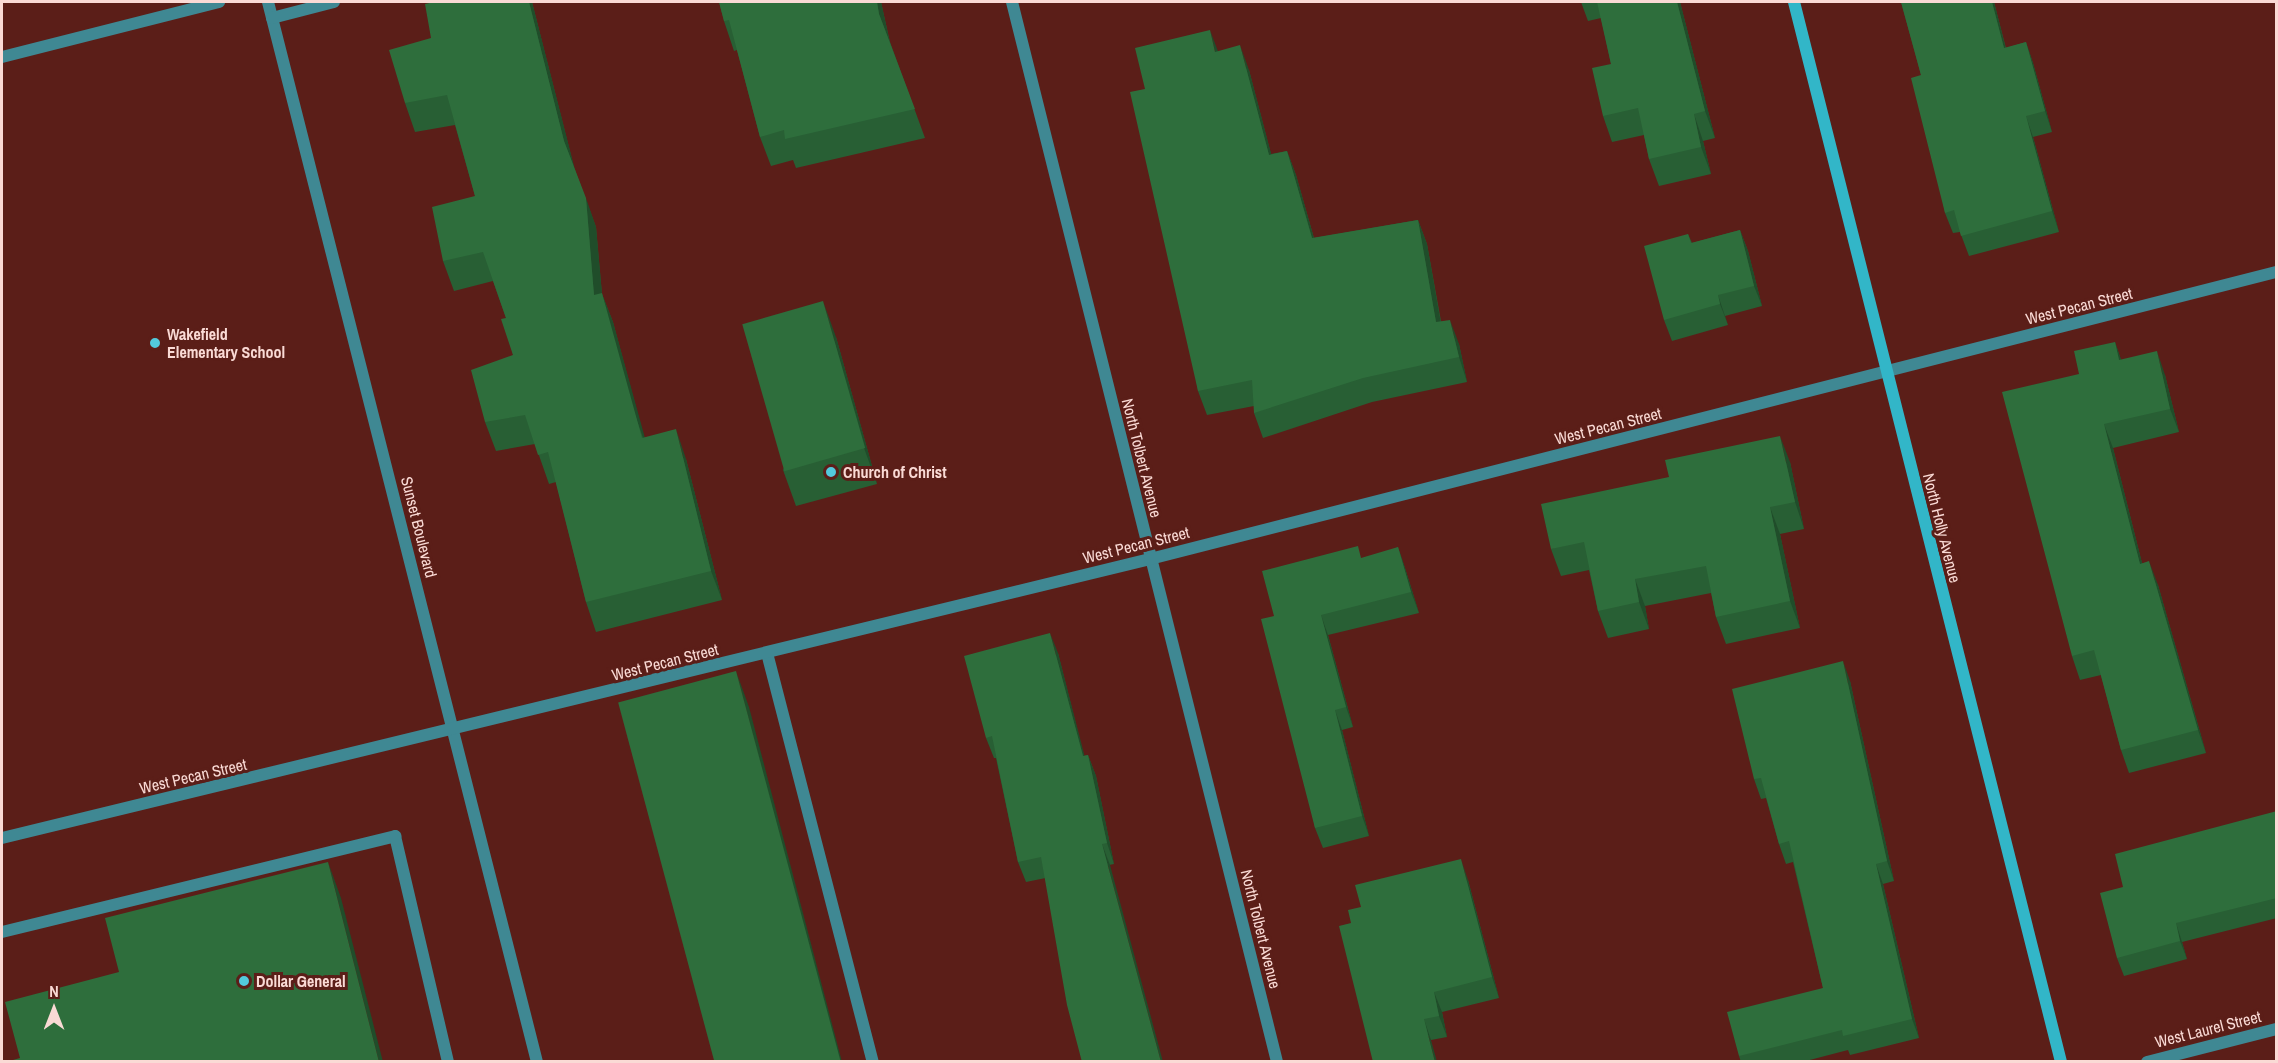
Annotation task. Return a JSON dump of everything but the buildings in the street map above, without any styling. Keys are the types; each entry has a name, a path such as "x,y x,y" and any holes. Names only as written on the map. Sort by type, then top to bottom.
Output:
{"street":[{"path":"2,57 219,2"},
{"name":"Sunset Boulevard","path":"268,2 537,1062"},
{"path":"273,18 334,2"},
{"name":"North Tolbert Avenue","path":"1012,2 1277,1062"},
{"name":"North Holly Avenue","path":"1794,2 2061,1062"},
{"name":"West Pecan Street","path":"2,838 453,732 1150,559 2277,272"},
{"path":"767,653 873,1062"},
{"path":"2,932 395,836 448,1062"},
{"name":"West Laurel Street","path":"2147,1062 2277,1029"}],"place":[{"name":"Wakefield Elementary School","path":"155,343"},
{"name":"Church of Christ","path":"831,472"},
{"name":"Dollar General","path":"244,981"}]}
